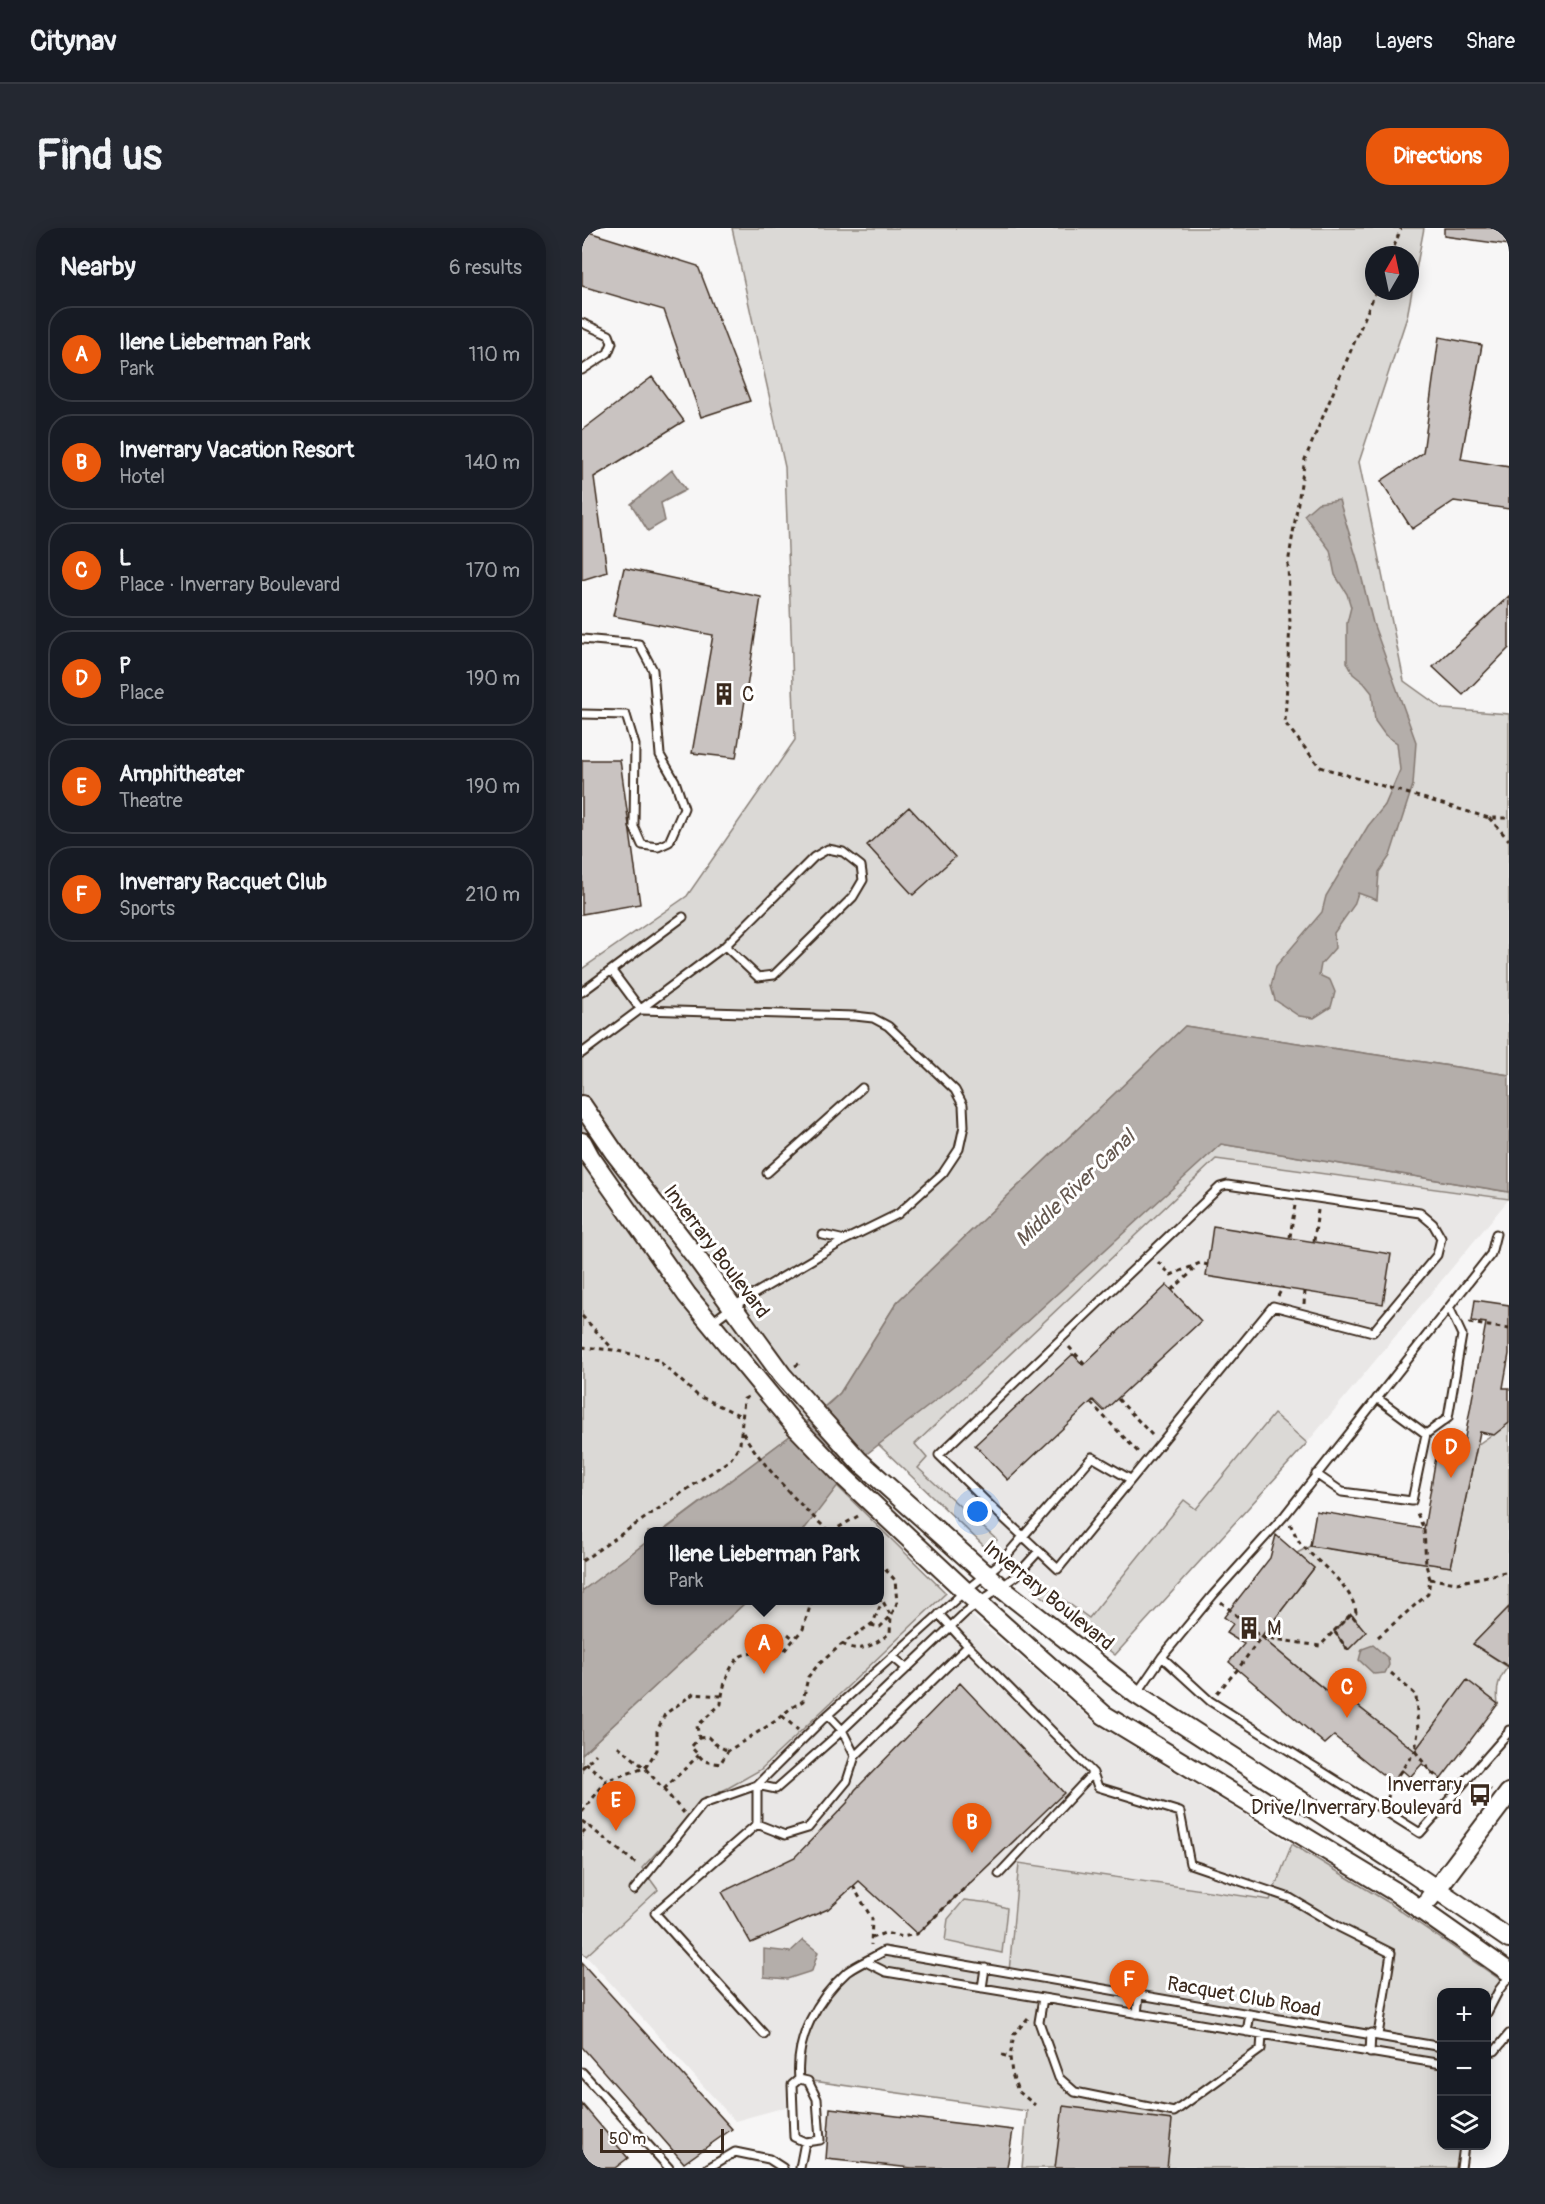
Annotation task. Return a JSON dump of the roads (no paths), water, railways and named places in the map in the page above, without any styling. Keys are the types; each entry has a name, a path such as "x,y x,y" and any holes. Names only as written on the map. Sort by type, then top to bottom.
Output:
{"street":[{"name":"Inverrary Boulevard","path":"582,1105 614,1152 782,1375 859,1461 1000,1588 1136,1694 1509,1939"},
{"path":"582,1142 590,1157 668,1268 710,1324 795,1426 845,1478 971,1597 1104,1715 1394,1892 1509,1972"},
{"path":"1421,1911 1435,1889 1509,1793"}],"lane":[{"path":"582,323 609,335 612,343 608,353 582,370"},
{"path":"582,639 639,644 653,670 660,755 675,781 684,808 669,842 657,847 642,845 634,827 635,745 626,715 582,714"},
{"path":"582,1053 725,946 814,857 828,849 843,852 861,866 863,880 853,897 774,975 758,977 725,946"},
{"path":"582,992 683,917"},
{"path":"612,971 641,1010"},
{"path":"641,1010 873,1018 888,1026 955,1090 963,1106 964,1126 959,1149 943,1173 898,1214 844,1240 732,1307 710,1324"},
{"path":"767,1173 862,1088"},
{"path":"1227,1185 1297,1194 1420,1213 1433,1224 1441,1238 1437,1255 1373,1332 1273,1306 1058,1569 1022,1537 939,1455 1220,1187 1227,1185"},
{"path":"1136,1694 1213,1595 1285,1515 1491,1254 1496,1233"},
{"path":"823,1235 844,1240"},
{"path":"1316,1474 1342,1492 1412,1501 1426,1434 1448,1418 1462,1335 1449,1307"},
{"path":"1377,1398 1426,1434"},
{"path":"757,1785 776,1789 842,1730 951,1626 986,1574 999,1563 1092,1457 1130,1479"},
{"path":"634,1890 703,1804 757,1785 828,1715 939,1614 971,1597 1000,1588 1038,1552"},
{"path":"939,1614 1093,1773 1098,1787 1180,1812 1190,1864 1290,1898 1339,1927 1391,1953 1370,2053"},
{"path":"757,1824 785,1835 808,1828 847,1781 855,1756 968,1646"},
{"path":"893,1657 906,1668"},
{"path":"1162,1658 1210,1701 1420,1833 1508,1734 1509,1730"},
{"path":"828,1715 842,1730 855,1756"},
{"path":"999,1874 1093,1773"},
{"path":"757,1785 757,1824 655,1913 764,2034"},
{"name":"Racquet Club Road","path":"805,2142 794,2137 792,2085 799,2079 798,2064 805,2031 818,2005 849,1971 884,1951 1437,2046"},
{"name":"Racquet Club Road","path":"866,1962 886,1972 1437,2063"},
{"path":"982,1988 985,1968"},
{"path":"1491,2005 1509,1977"},
{"path":"1137,2014 1139,1995"},
{"path":"1043,1998 1039,2022 1059,2078 1075,2092 1174,2112 1261,2049 1262,2035"},
{"path":"1247,2032 1250,2014"},
{"path":"1491,2051 1495,2050 1509,2034"},
{"path":"582,2072 669,2168"},
{"path":"799,2079 808,2081 817,2099 820,2140 805,2142 800,2168"},
{"path":"1461,2168 1463,2150"},
{"path":"708,2168 735,2152 769,2159 783,2168"}],"water":[{"path":"672,470 686,490 661,503 665,521 648,531 631,504"},
{"path":"1339,500 1373,623 1416,742 1413,785 1390,856 1379,872 1377,900 1358,893 1354,905 1334,933 1335,948 1321,964 1319,975 1330,980 1335,992 1331,1007 1314,1018 1299,1016 1275,1000 1271,986 1276,966 1322,912 1326,896 1368,826 1385,805 1400,770 1397,743 1385,735 1375,721 1372,693 1353,674 1347,662 1347,623 1351,607 1347,594 1335,575 1330,550 1304,515 1318,503"},
{"name":"Middle River Canal","path":"1185,1026 1509,1075 1509,1192 1221,1144 966,1377 855,1463 806,1527 669,1527 815,1417 840,1393 897,1302"},
{"path":"644,1544 644,1605 743,1605 582,1754 582,1591"},
{"path":"1373,1645 1388,1658 1389,1665 1385,1673 1374,1674 1359,1660 1362,1649"},
{"path":"803,1940 818,1952 812,1971 787,1979 764,1977 764,1949 790,1952"}],"place":[{"name":"C","path":"724,694"},
{"name":"P","path":"1451,1478"},
{"name":"M","path":"1249,1628"},
{"name":"Ilene Lieberman Park","path":"764,1674"},
{"name":"L","path":"1347,1718"},
{"name":"Inverrary Drive/Inverrary Boulevard","path":"1480,1795"},
{"name":"Amphitheater","path":"616,1831"},
{"name":"Inverrary Vacation Resort","path":"972,1853"},
{"name":"Inverrary Racquet Club","path":"1129,2010"}]}
